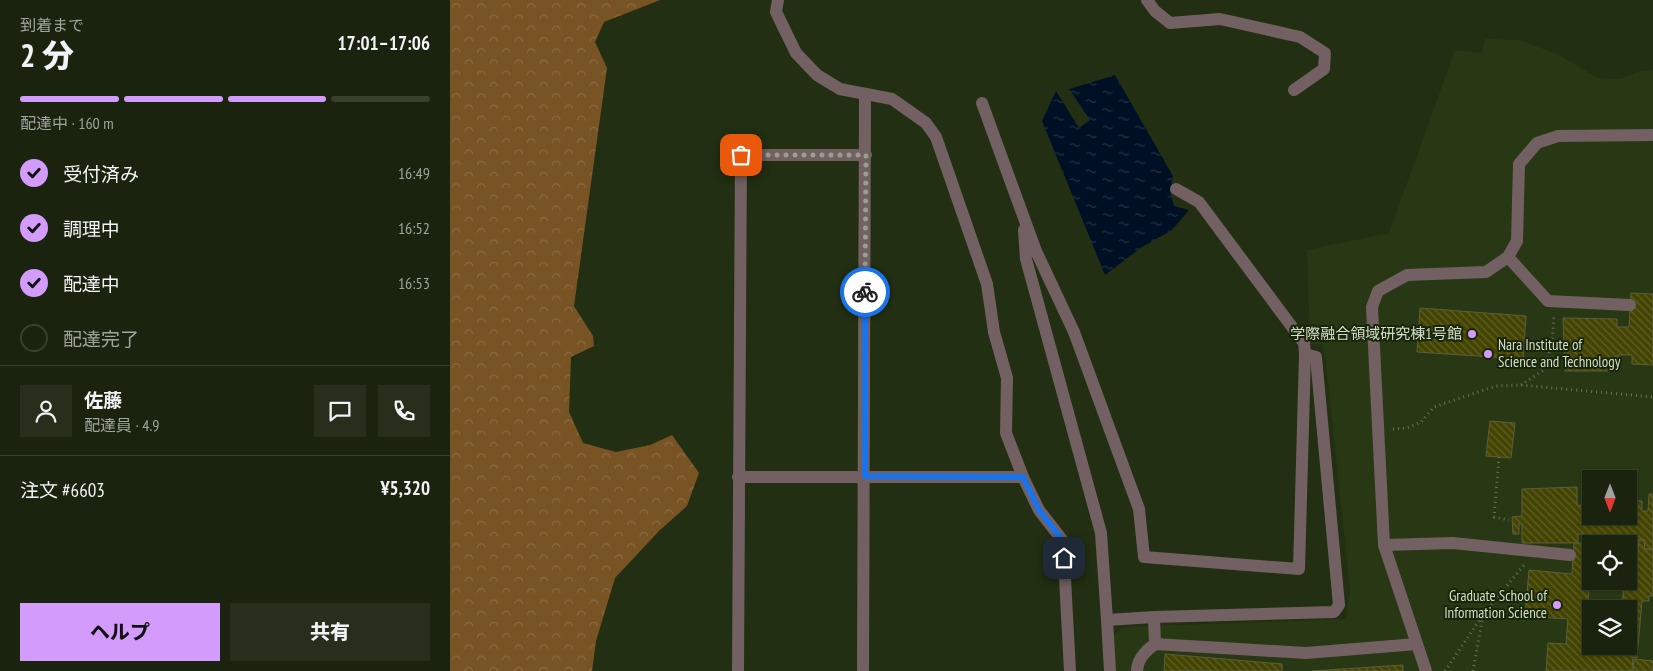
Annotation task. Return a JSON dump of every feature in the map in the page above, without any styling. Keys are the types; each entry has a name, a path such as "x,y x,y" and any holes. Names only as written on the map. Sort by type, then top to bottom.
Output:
{"street":[{"path":"778,0 776,12 796,53 817,75 840,89 892,99 926,123 936,137 987,284 994,332 1007,378 1006,432 1023,477 1039,510 1063,541 1070,671"},
{"path":"1147,0 1155,11 1170,23 1220,19 1300,37 1325,53 1324,69 1294,90"},
{"path":"863,671 865,95"},
{"path":"982,103 1024,220 1074,332 1139,509 1144,557 1299,569 1304,343 1199,202 1176,189"},
{"path":"1426,671 1384,544 1372,307 1378,291 1407,275 1486,272 1508,257 1517,241 1519,164 1537,143 1558,136 1653,135"},
{"path":"738,671 741,155 866,155"},
{"path":"1024,220 1026,259 1101,533 1110,671"},
{"path":"1508,257 1548,301 1630,305"},
{"path":"1107,620 1334,612 1339,605 1316,357 1305,354"},
{"path":"738,476 1023,477"},
{"path":"1384,544 1453,543 1570,555"},
{"path":"1154,618 1155,644"},
{"path":"1137,671 1137,663 1146,650 1155,644 1306,653 1417,644"}],"path":[{"path":"1520,385 1544,370 1552,343 1553,318 1559,302"},
{"path":"1377,431 1407,428 1421,422 1434,407 1496,386 1520,385 1653,397"},
{"path":"1498,457 1494,517 1509,520"},
{"path":"1444,671 1483,615 1535,551"},
{"path":"1473,671 1483,615"}],"shaded area":[{"name":"Nara Institute of Science and Technology","path":"1485,39 1519,40 1557,54 1598,78 1620,79 1637,72 1653,70 1653,671 1114,671 1111,638 1122,627 1346,619 1350,589 1326,364 1322,344 1310,344 1307,250 1389,233 1455,50 1481,53"}],"green space":[{"path":"450,0 660,0 604,22 595,42 607,68 574,306 593,336 594,346 571,357 569,412 583,443 616,452 650,445 672,435 699,473 687,506 659,531 615,578 596,641 592,671 450,671"}],"water":[{"path":"1115,75 1173,176 1170,192 1174,206 1189,210 1172,230 1142,247 1105,275 1042,121 1056,91 1079,128 1090,120 1069,89"}],"building":[{"path":"1631,293 1653,294 1653,365 1632,364 1632,355 1618,355 1618,371 1565,371 1563,318 1617,319 1617,327 1629,327"},
{"name":"学際融合領域研究棟1号館","path":"1420,308 1526,316 1523,359 1417,352"},
{"path":"1490,421 1515,423 1511,458 1486,456"},
{"name":"Graduate School of Information Science","path":"1577,487 1577,505 1582,506 1582,525 1638,525 1638,501 1642,501 1642,511 1648,511 1649,494 1653,494 1653,549 1644,549 1645,540 1639,539 1637,562 1637,535 1578,534 1578,543 1522,543 1522,524 1519,524 1519,534 1513,534 1512,517 1522,516 1522,489"},
{"name":"Graduate School of Information Science","path":"1639,540 1645,540 1644,549 1653,550 1653,596 1649,596 1649,601 1642,601 1637,658 1633,657 1632,671 1546,671 1548,643 1566,644 1568,619 1525,616 1529,570 1572,574 1574,543 1582,543 1582,590 1589,590 1588,600 1582,600 1582,655 1637,655 1637,600 1623,600 1623,590 1637,590"},
{"path":"1165,654 1282,664 1282,671 1164,671"},
{"path":"1634,659 1653,661 1653,671 1633,671"},
{"path":"1403,665 1403,671 1312,671"}],"way so far":[{"path":"741,155 866,155 865,292"}],"place":[{"name":"学際融合領域研究棟1号館","path":"1472,334"},
{"name":"Nara Institute of Science and Technology","path":"1488,354"},
{"name":"Graduate School of Information Science","path":"1557,605"}],"route":[{"path":"865,292 865,476 1023,477 1039,510 1063,541 1064,558"}]}
